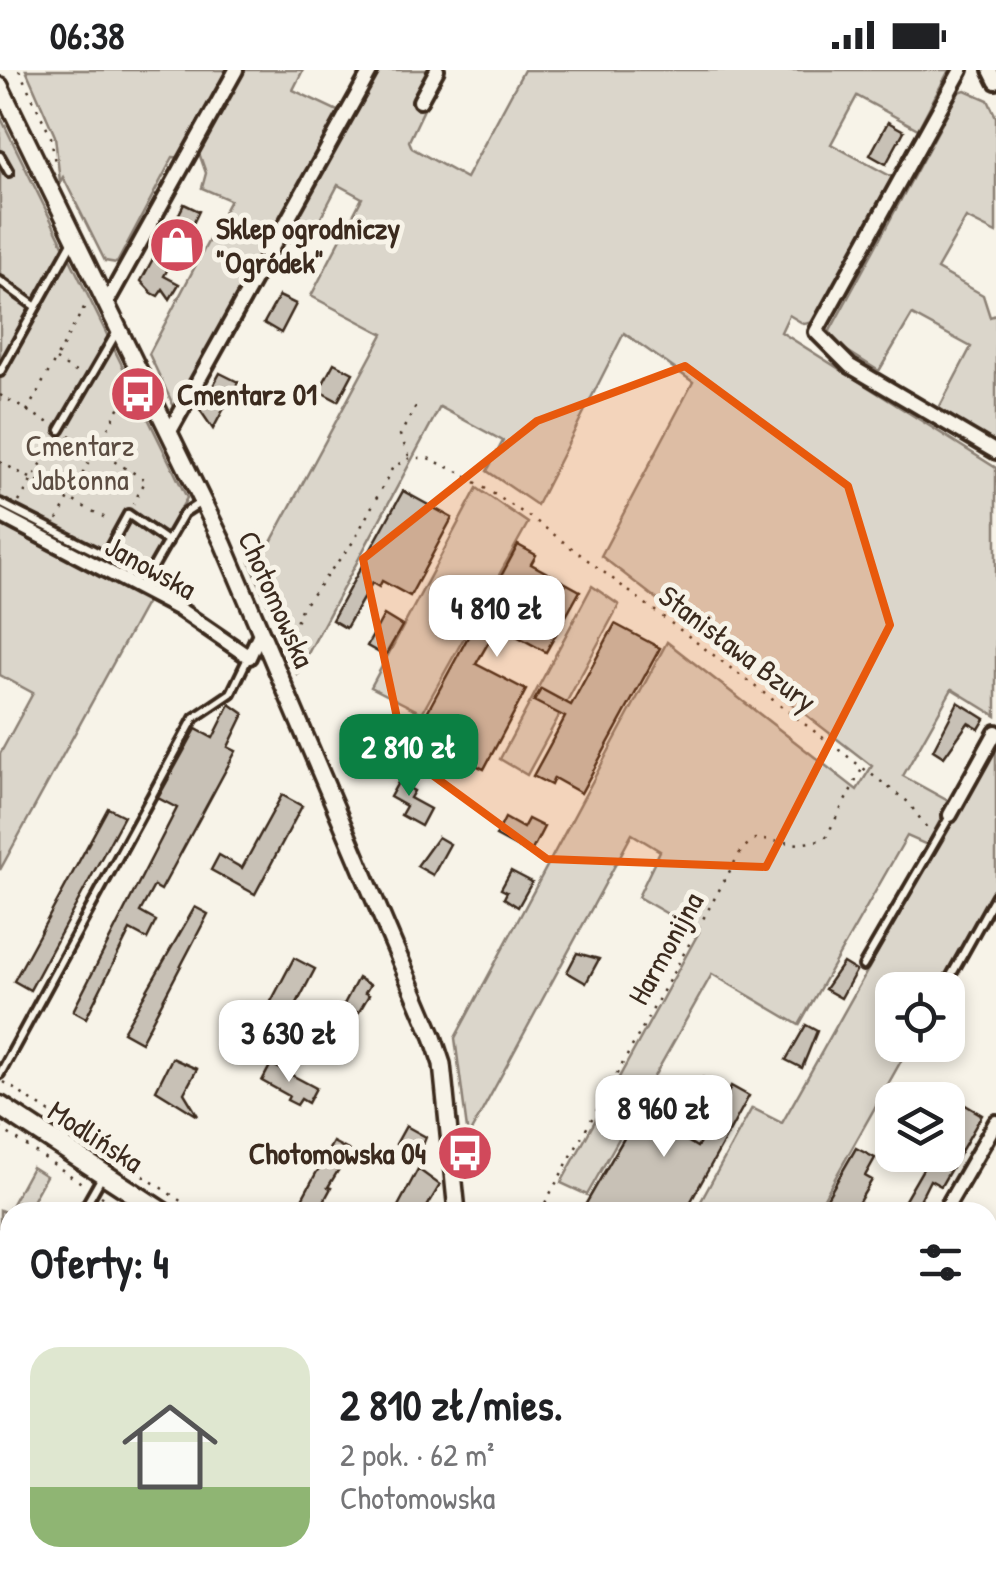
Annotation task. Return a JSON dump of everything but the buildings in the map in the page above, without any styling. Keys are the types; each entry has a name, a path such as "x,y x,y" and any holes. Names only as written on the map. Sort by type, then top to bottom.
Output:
{"main road":[{"name":"Modlińska","path":"0,1106 147,1202"}],"street":[{"path":"106,304 236,70"},
{"path":"169,434 371,70"},
{"path":"420,101 436,70"},
{"path":"960,70 816,332 850,366 996,452"},
{"path":"990,70 996,82"},
{"name":"Chotomowska","path":"0,86 202,501 275,662 442,1064 456,1202"},
{"name":"Janowska","path":"0,515 142,588 248,657"},
{"path":"248,657 260,631"},
{"path":"950,815 996,732"},
{"path":"950,1202 996,1122"}],"lane":[{"path":"0,156 10,172"},
{"path":"0,372 74,238"},
{"path":"0,282 36,307"},
{"path":"60,430 118,329"},
{"path":"142,588 184,513 202,501"},
{"path":"0,503 105,556 128,514 168,542"},
{"path":"0,1076 194,718 231,693 248,657"},
{"path":"863,966 950,815"},
{"path":"954,972 996,896"},
{"path":"88,1202 104,1174"}],"path":[{"path":"27,410 86,304"},
{"path":"55,360 89,380"},
{"path":"52,529 129,390"},
{"path":"0,395 146,480 128,514"},
{"path":"275,662 291,643 301,609 353,542 393,467 410,458 400,434 417,404"},
{"path":"14,510 60,430"},
{"name":"Stanisława Bzury","path":"410,458 428,458 461,473 536,521 908,802 927,828"},
{"path":"0,462 121,526"},
{"name":"Harmonijna","path":"546,1202 742,849 754,839 800,844 825,839 862,769"},
{"path":"0,1076 183,1202"},
{"path":"0,1128 111,1202"}],"highlighted area":[{"path":"685,366 848,486 890,625 766,867 547,859 405,755 363,559 537,421"}],"green space":[{"path":"26,70 232,70 187,158 173,157 117,263 105,261 63,177 60,182 55,136"},
{"path":"243,70 303,70 293,90 340,112 177,413 149,354 230,200 202,188 206,173 199,153"},
{"path":"377,70 432,70 416,102 426,105 409,141 412,148 466,178 524,70 949,70 918,129 857,96 831,144 892,177 815,322 804,324 789,315 781,332 996,468 996,716 952,689 903,776 950,802 927,845 907,836 799,1025 712,974 587,1195 561,1183 699,932 638,897 660,851 632,834 468,1137 455,1038 667,642 857,790 872,766 601,556 693,382 624,333 537,505 487,471 503,441 440,407 297,674 250,562 270,544 383,334 311,296 362,198 338,185 305,248 285,239"},
{"path":"965,90 988,100 996,117 996,233 966,218 937,269 983,295 990,317 996,315 996,446 939,408 971,347 912,315 879,371 833,342 830,331 959,92"},
{"name":"Cmentarz Jabłonna","path":"0,116 187,498 138,582 0,511"},
{"path":"477,488 528,523 422,713 371,687"},
{"path":"0,520 150,596 0,870 0,754 33,693 0,675"},
{"path":"592,586 619,605 527,775 500,759"},
{"path":"996,741 996,890 950,972 875,972 875,1062 900,1062 889,1082 875,1082 875,1107 822,1202 701,1202 752,1108 782,1123"},
{"path":"32,1167 46,1176 32,1202 13,1202"}],"place":[{"name":"Sklep ogrodniczy \"Ogródek\"","path":"177,245"},
{"name":"Cmentarz 01","path":"138,394"},
{"name":"Chotomowska 04","path":"465,1153"}]}
